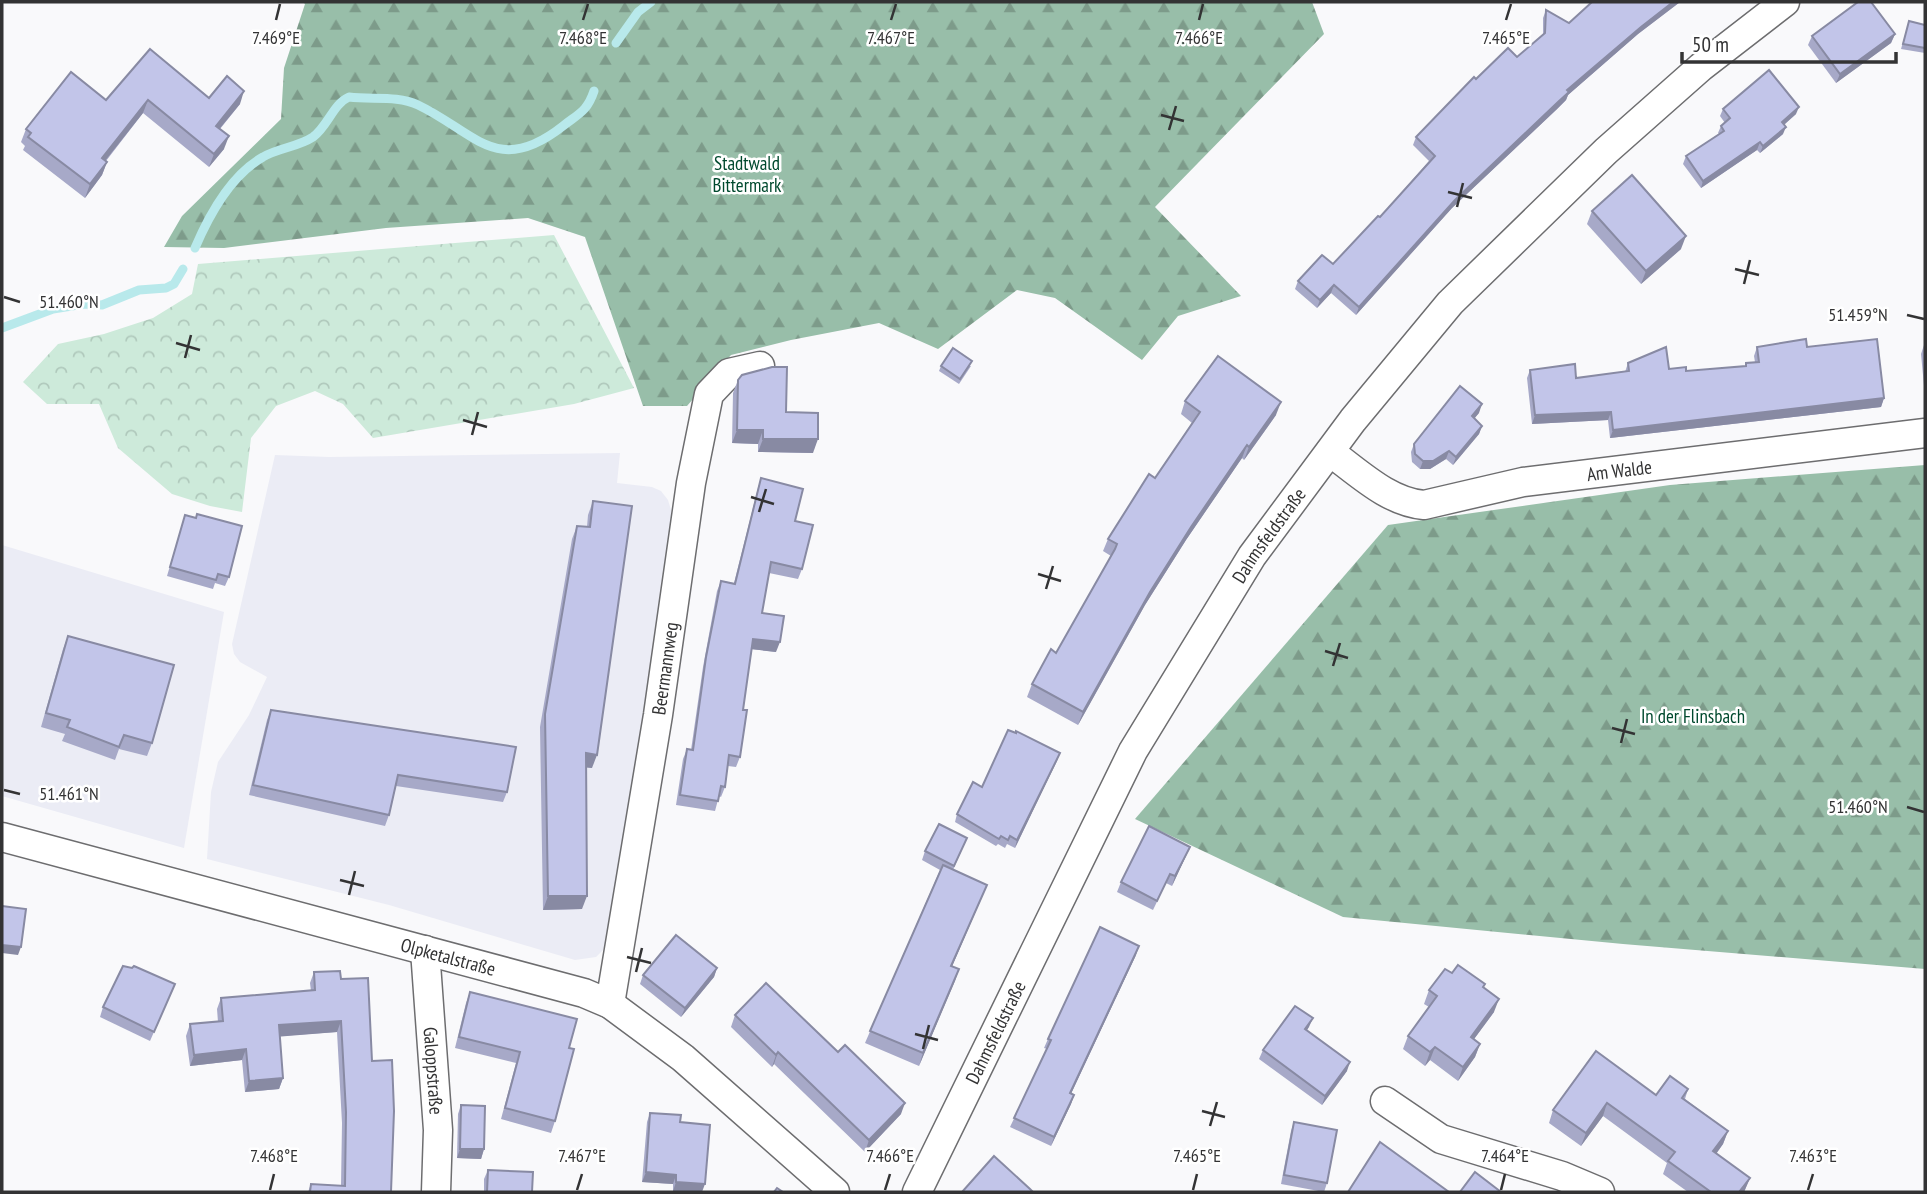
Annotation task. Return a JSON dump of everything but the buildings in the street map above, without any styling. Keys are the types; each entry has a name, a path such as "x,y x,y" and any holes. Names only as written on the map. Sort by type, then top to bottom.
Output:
{"street":[{"name":"Dahmsfeldstraße","path":"917,1192 1133,751 1252,556 1330,452 1450,303 1606,151 1701,67 1785,2"},
{"name":"Beermannweg","path":"610,1004 658,715 691,483 709,394 729,373 760,366"},
{"name":"Am Walde","path":"1330,452 1393,497 1410,504 1424,505 1523,482 1925,433"},
{"name":"Olpketalstraße","path":"2,837 566,987 610,1004 683,1058 835,1192"},
{"name":"Galoppstraße","path":"425,950 438,1130 436,1192"},
{"path":"1385,1101 1441,1139 1562,1176 1600,1192"}],"shaded area":[{"path":"620,453 617,483 652,487 661,491 671,510 671,525 607,940 596,957 575,960 389,905 207,859 211,792 218,762 249,715 267,677 240,662 234,654 232,644 275,455 329,457"},
{"path":"2,545 224,612 184,848 2,796"}],"green space":[{"name":"Stadtwald Bittermark","path":"303,2 1312,2 1324,34 1155,207 1241,296 1178,316 1142,360 1055,298 1017,290 938,349 879,323 791,340 731,355 687,406 643,406 585,237 528,218 386,228 224,248 164,247 182,216 281,119 284,68 305,4"},
{"path":"554,235 634,388 574,404 373,438 343,404 315,391 276,406 251,438 242,512 210,506 172,494 118,448 99,404 47,404 23,382 58,344 104,334 153,318 192,294 198,264"},
{"name":"In der Flinsbach","path":"1925,465 1925,969 1343,917 1135,819 1388,525 1670,485"}],"waterway":[{"path":"616,43 638,12 651,2"},
{"path":"195,248 214,209 241,174 269,154 313,137 343,100 349,97 410,102 487,145 503,149 521,148 540,141 582,112 594,91"},
{"path":"2,328 53,309 84,304 102,305 139,290 166,288 174,284 183,269"}]}
